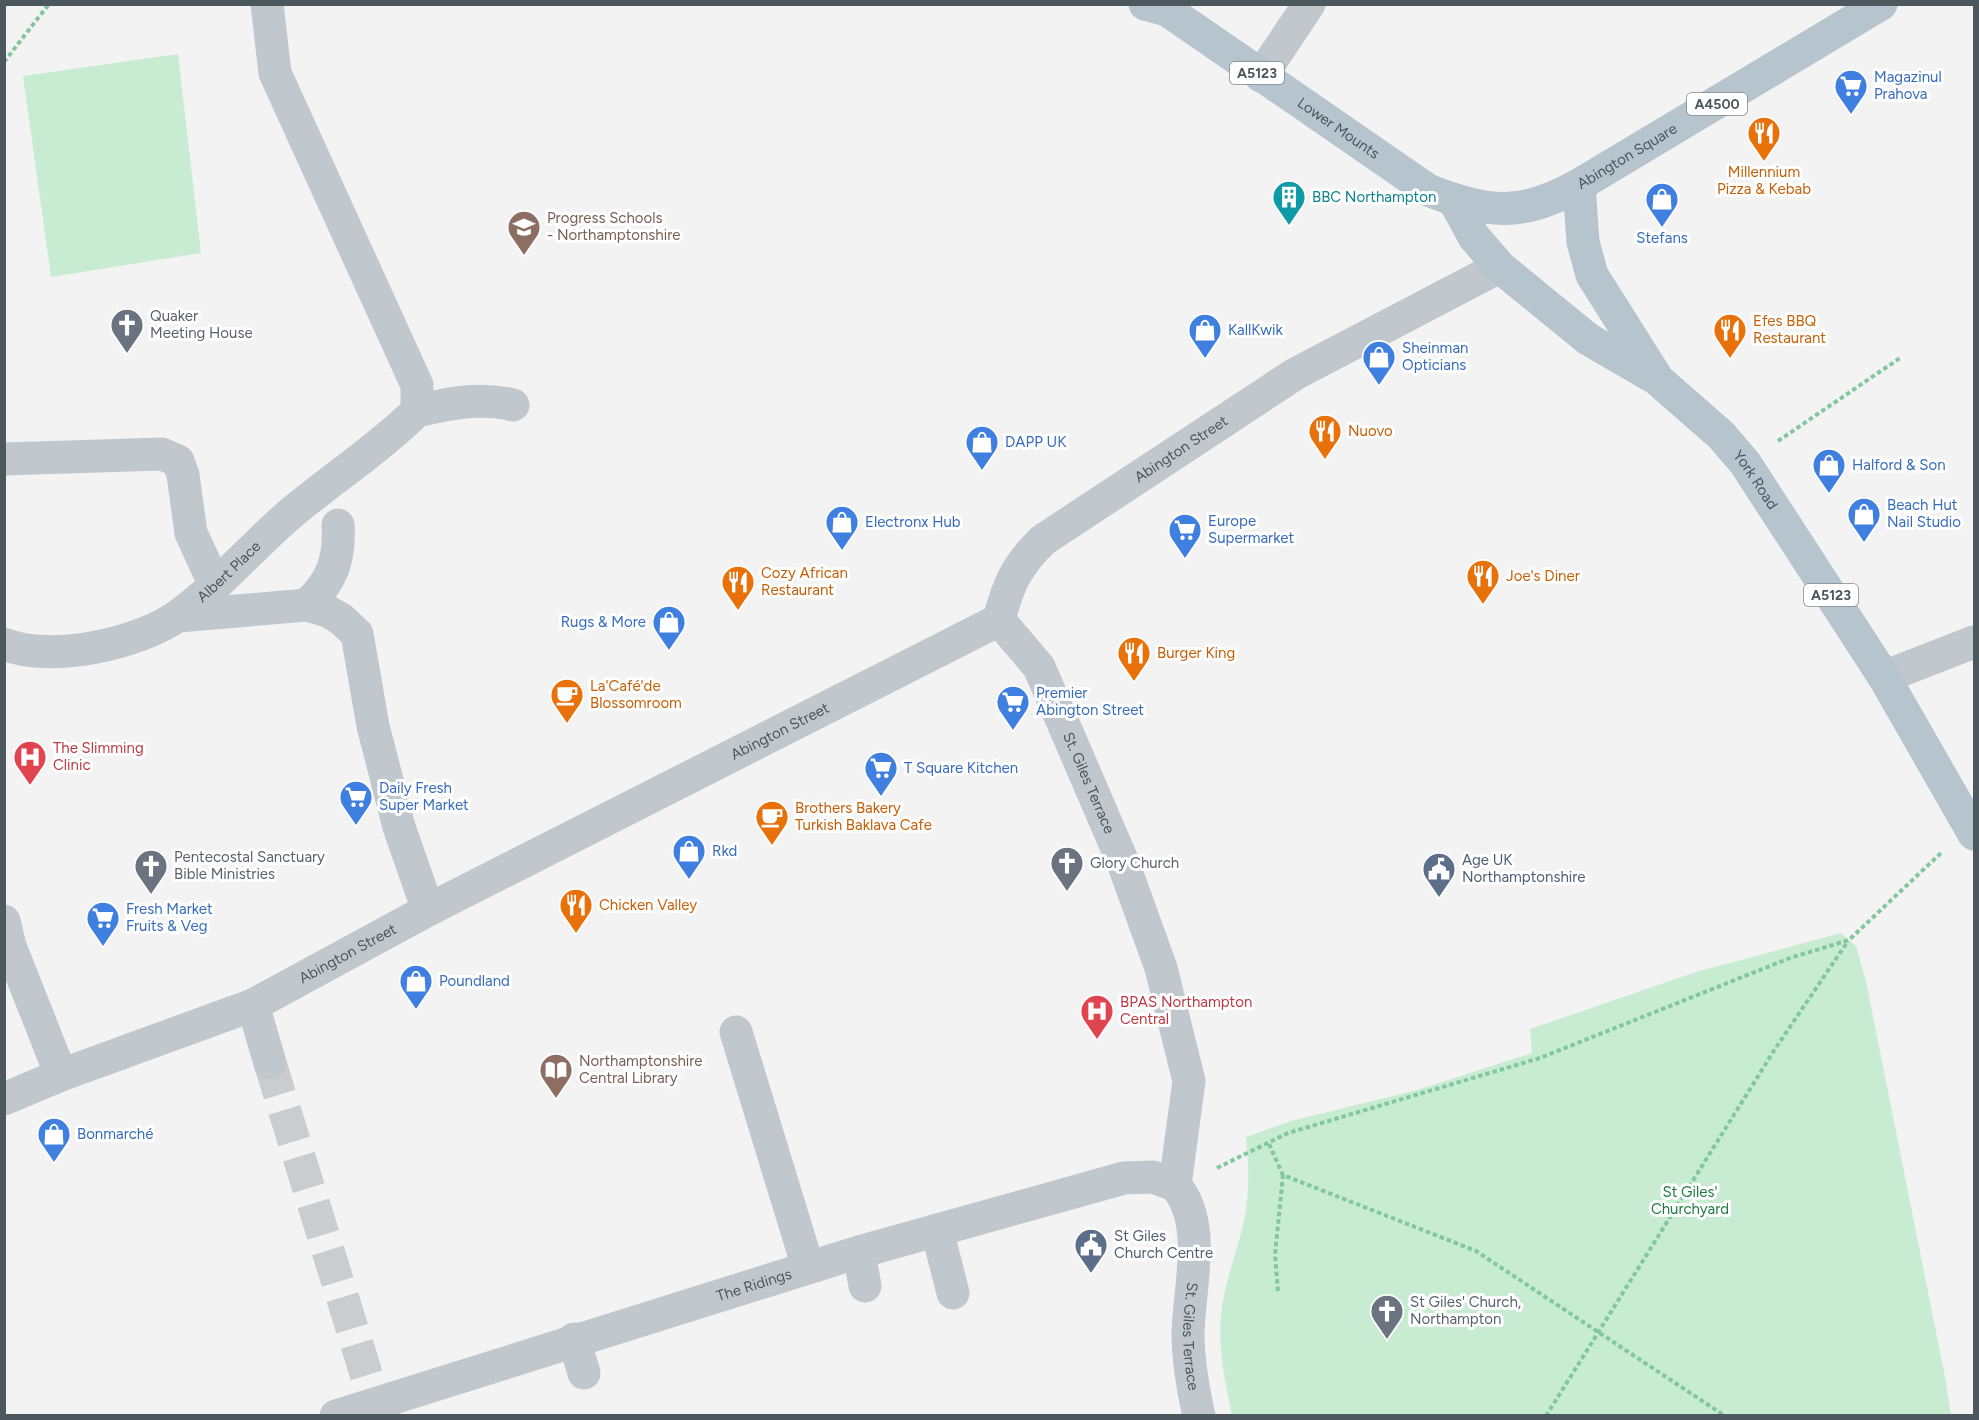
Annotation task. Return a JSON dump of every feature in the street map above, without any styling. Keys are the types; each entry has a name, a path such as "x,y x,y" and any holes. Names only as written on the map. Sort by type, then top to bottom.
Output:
{"main road":[{"name":"Lower Mounts","path":"1158,6 1428,190 1454,200"},
{"name":"Abington Square","path":"1454,200 1514,209 1550,202 1860,10"},
{"path":"1580,185 1583,242 1592,275 1657,380"},
{"name":"York Road","path":"1454,200 1474,237 1501,268 1588,339 1657,380 1721,435 1745,463 1884,677 1972,829"}],"street":[{"path":"267,4 275,73 417,385 417,411"},
{"path":"1260,76 1309,4"},
{"name":"Abington Street","path":"4,1099 61,1075 253,1005 428,910 999,620 1008,585 1032,551 1043,540 1295,374 1488,273"},
{"name":"Albert Place","path":"4,644 33,651 65,651 94,647 138,635 178,616 291,514 398,430 417,411 448,403 490,399 513,405"},
{"path":"4,459 162,454 178,461 183,475 191,533 214,583"},
{"path":"307,606 325,588 335,565 338,525"},
{"path":"178,616 307,606 334,615 357,634 373,726 396,816 428,910"},
{"name":"St. Giles Terrace","path":"999,620 1039,667 1122,860 1161,968 1189,1081 1175,1185 1186,1198 1191,1215 1194,1248 1188,1335 1199,1416"},
{"path":"1884,677 1974,642"},
{"path":"4,921 10,946 61,1075"},
{"path":"253,1005 270,1063"},
{"path":"736,1032 808,1267"},
{"name":"The Ridings","path":"336,1416 374,1400 808,1267 1125,1178 1153,1177 1175,1185"},
{"path":"937,1230 953,1293"},
{"path":"859,1252 865,1286"},
{"path":"574,1339 584,1373"}],"path":[{"path":"4,62 49,4"},
{"path":"1745,463 1900,358"},
{"path":"1546,1416 1775,1049 1849,940 1972,829"},
{"path":"1175,1185 1269,1144 1288,1133 1540,1058 1790,958 1849,940"},
{"path":"1269,1144 1283,1175 1275,1255 1278,1291"},
{"path":"1283,1175 1476,1251 1725,1416"}],"green space":[{"path":"178,54 201,253 51,277 23,76"},
{"name":"St Giles' Churchyard","path":"1841,933 1856,946 1866,981 1951,1415 1232,1415 1223,1365 1220,1328 1225,1293 1242,1229 1248,1195 1246,1137 1291,1121 1417,1090 1532,1053 1530,1029 1696,972"}],"tunnel":[{"path":"270,1063 368,1380"}],"place":[{"name":"Magazinul Prahova","path":"1851,115"},
{"name":"Millennium Pizza & Kebab","path":"1764,162"},
{"name":"BBC Northampton","path":"1289,226"},
{"name":"Stefans","path":"1662,228"},
{"name":"Progress Schools - Northamptonshire","path":"524,256"},
{"name":"Quaker Meeting House","path":"127,354"},
{"name":"KallKwik","path":"1205,359"},
{"name":"Efes BBQ Restaurant","path":"1730,359"},
{"name":"Sheinman Opticians","path":"1379,386"},
{"name":"Nuovo","path":"1325,460"},
{"name":"DAPP UK","path":"982,471"},
{"name":"Halford & Son","path":"1829,494"},
{"name":"Beach Hut Nail Studio","path":"1864,543"},
{"name":"Electronx Hub","path":"842,551"},
{"name":"Europe Supermarket","path":"1185,559"},
{"name":"Joe's Diner","path":"1483,605"},
{"name":"Cozy African Restaurant","path":"738,611"},
{"name":"Rugs & More","path":"669,651"},
{"name":"Burger King","path":"1134,682"},
{"name":"La'Café'de Blossomroom","path":"567,724"},
{"name":"Premier Abington Street","path":"1013,731"},
{"name":"The Slimming Clinic","path":"30,786"},
{"name":"T Square Kitchen","path":"881,797"},
{"name":"Daily Fresh Super Market","path":"356,826"},
{"name":"Brothers Bakery Turkish Baklava Cafe","path":"772,846"},
{"name":"Rkd","path":"689,880"},
{"name":"Glory Church","path":"1067,892"},
{"name":"Pentecostal Sanctuary Bible Ministries","path":"151,895"},
{"name":"Age UK Northamptonshire","path":"1439,898"},
{"name":"Chicken Valley","path":"576,934"},
{"name":"Fresh Market Fruits & Veg","path":"103,947"},
{"name":"Poundland","path":"416,1010"},
{"name":"BPAS Northampton Central","path":"1097,1040"},
{"name":"Northamptonshire Central Library","path":"556,1099"},
{"name":"Bonmarché","path":"54,1163"},
{"name":"St Giles Church Centre","path":"1091,1274"},
{"name":"St Giles' Church, Northampton","path":"1387,1340"}]}
